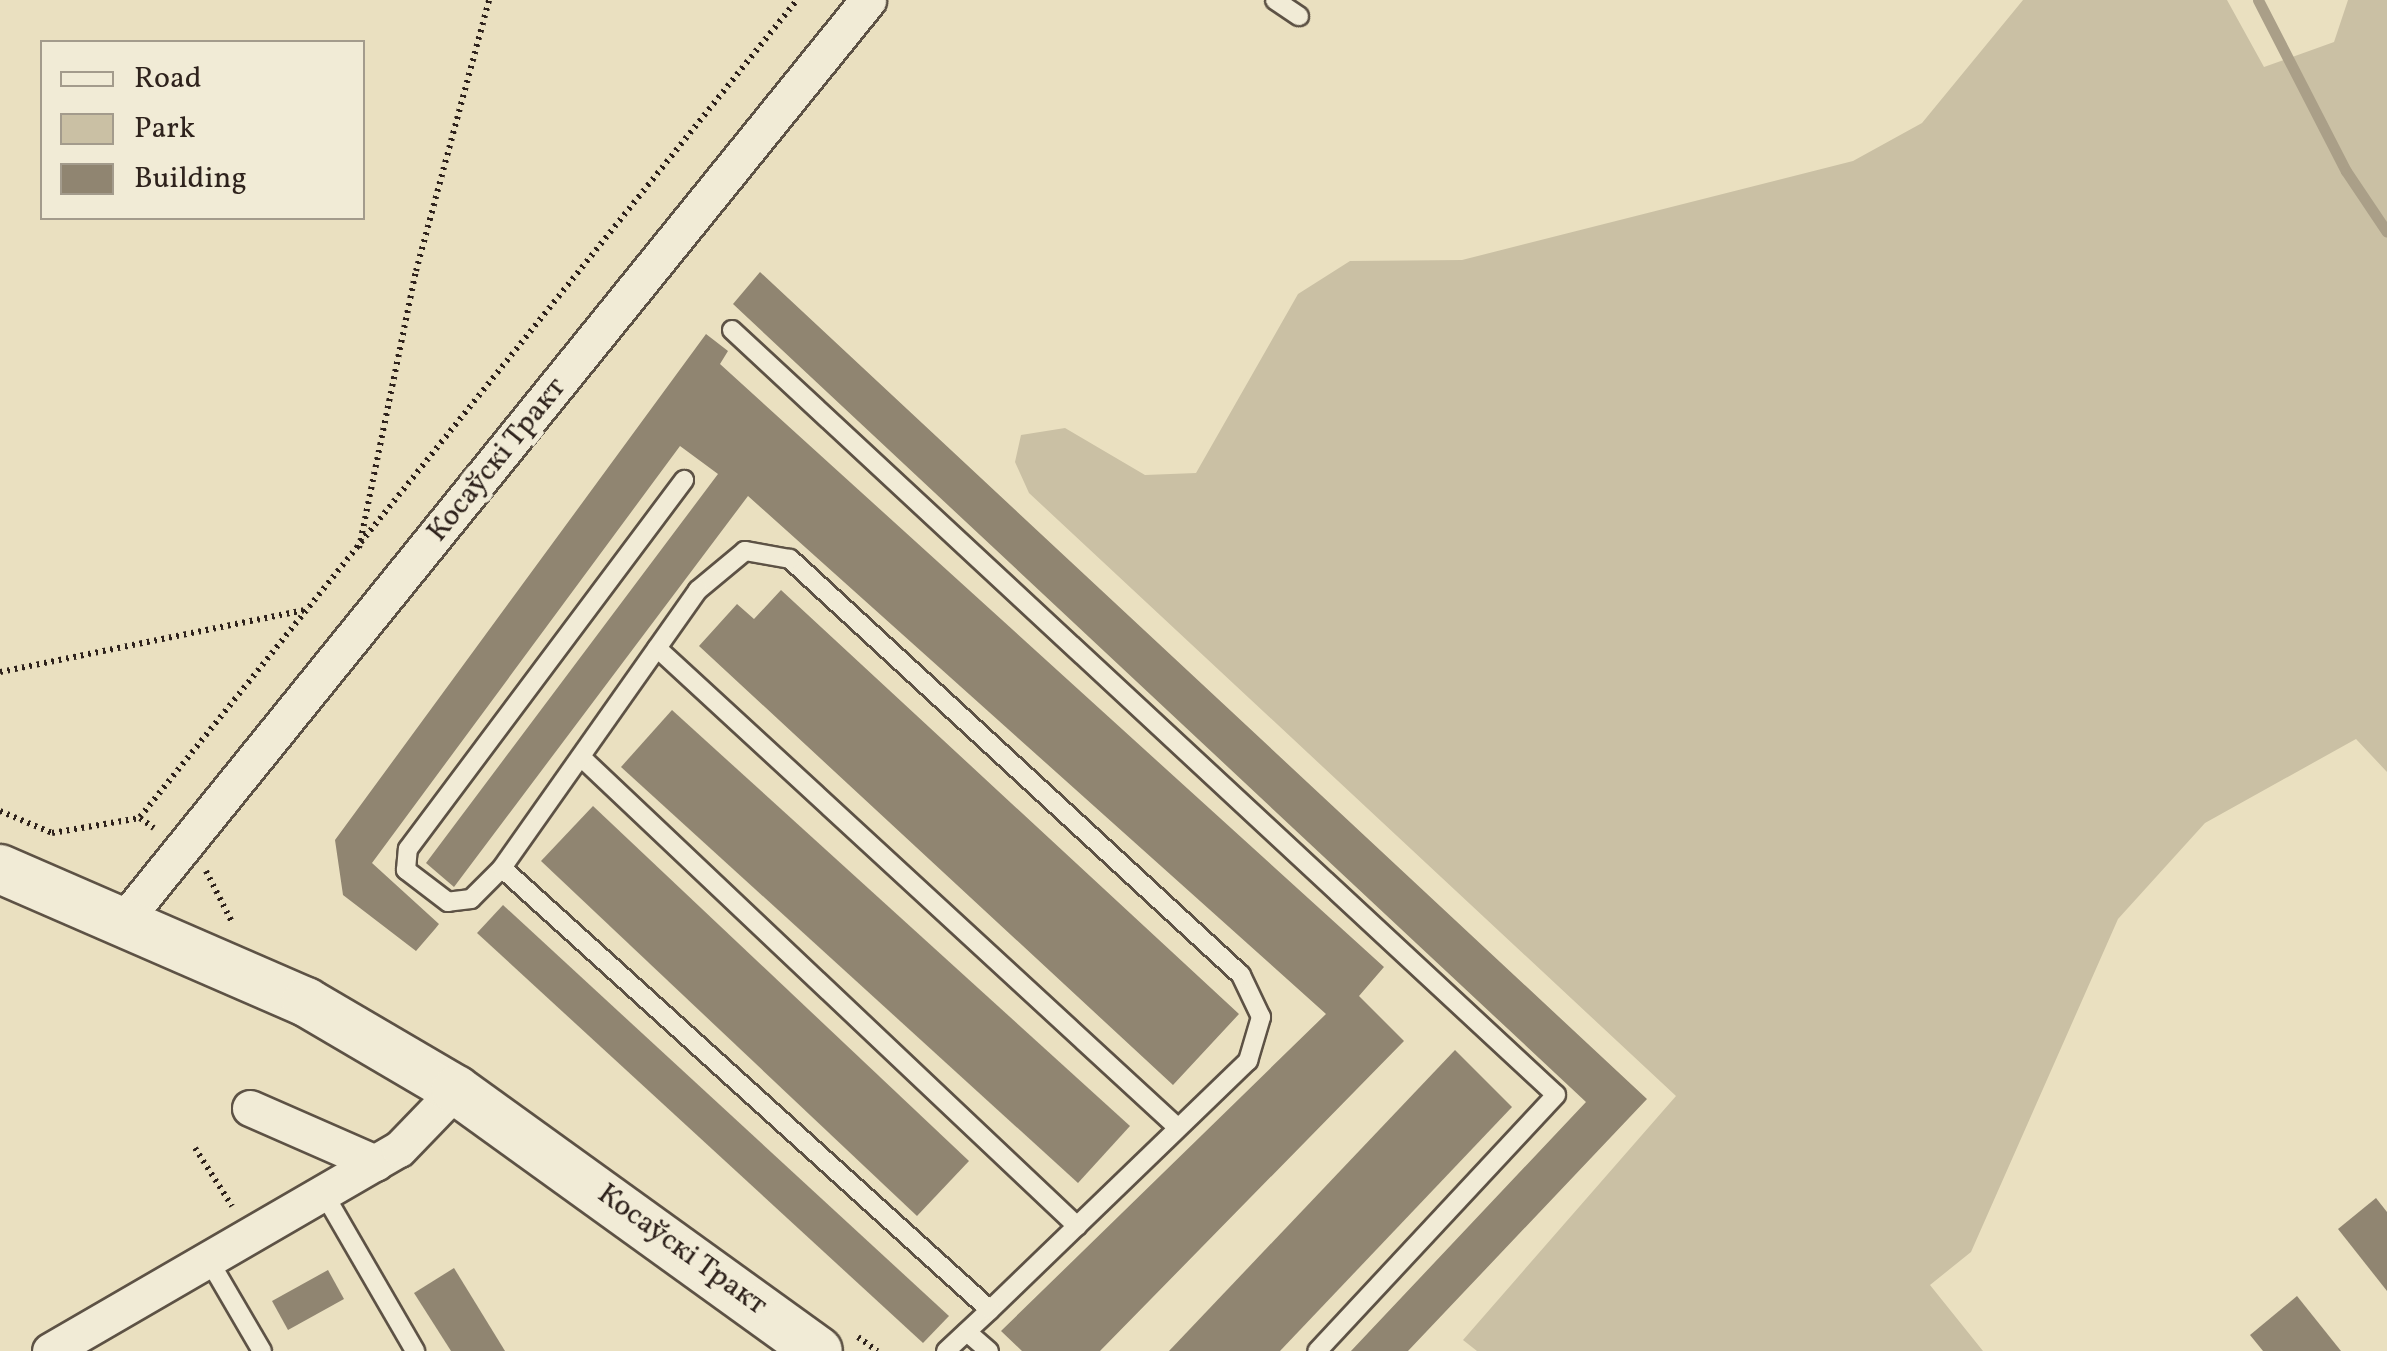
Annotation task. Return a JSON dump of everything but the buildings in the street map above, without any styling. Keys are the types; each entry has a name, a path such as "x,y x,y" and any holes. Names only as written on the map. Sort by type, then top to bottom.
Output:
{"main road":[{"name":"Косаўскі Тракт","path":"0,869 125,919 306,1002 456,1090 818,1351"}],"street":[{"name":"Косаўскі Тракт","path":"125,919 868,0"},
{"path":"50,1351 375,1163 436,1119 456,1090"},
{"path":"250,1108 375,1163"}],"lane":[{"path":"1274,0 1299,16"},
{"path":"732,330 1556,1095 1317,1351"},
{"path":"684,480 408,849 406,870 448,902 471,900 502,868 698,590 745,551 790,560 1240,975 1261,1017 1248,1061 946,1351"},
{"path":"657,648 1178,1128"},
{"path":"580,757 1076,1226"},
{"path":"502,868 990,1310"},
{"path":"323,1192 414,1351"},
{"path":"207,1257 262,1351"},
{"path":"966,1332 990,1351"}],"path":[{"path":"358,549 416,271 489,0"},
{"path":"140,818 797,0"},
{"path":"0,672 310,608"},
{"path":"194,1148 249,1233"}],"green space":[{"path":"2023,0 2227,0 2264,67 2334,42 2348,0 2387,0 2387,772 2356,739 2205,823 2118,919 1971,1252 1930,1285 1983,1351 1477,1351 1463,1340 1676,1096 1029,493 1015,462 1021,435 1065,428 1145,475 1196,473 1298,294 1350,261 1462,260 1853,161 1922,123"}],"waterway":[{"path":"2258,0 2346,171 2387,232"}]}
